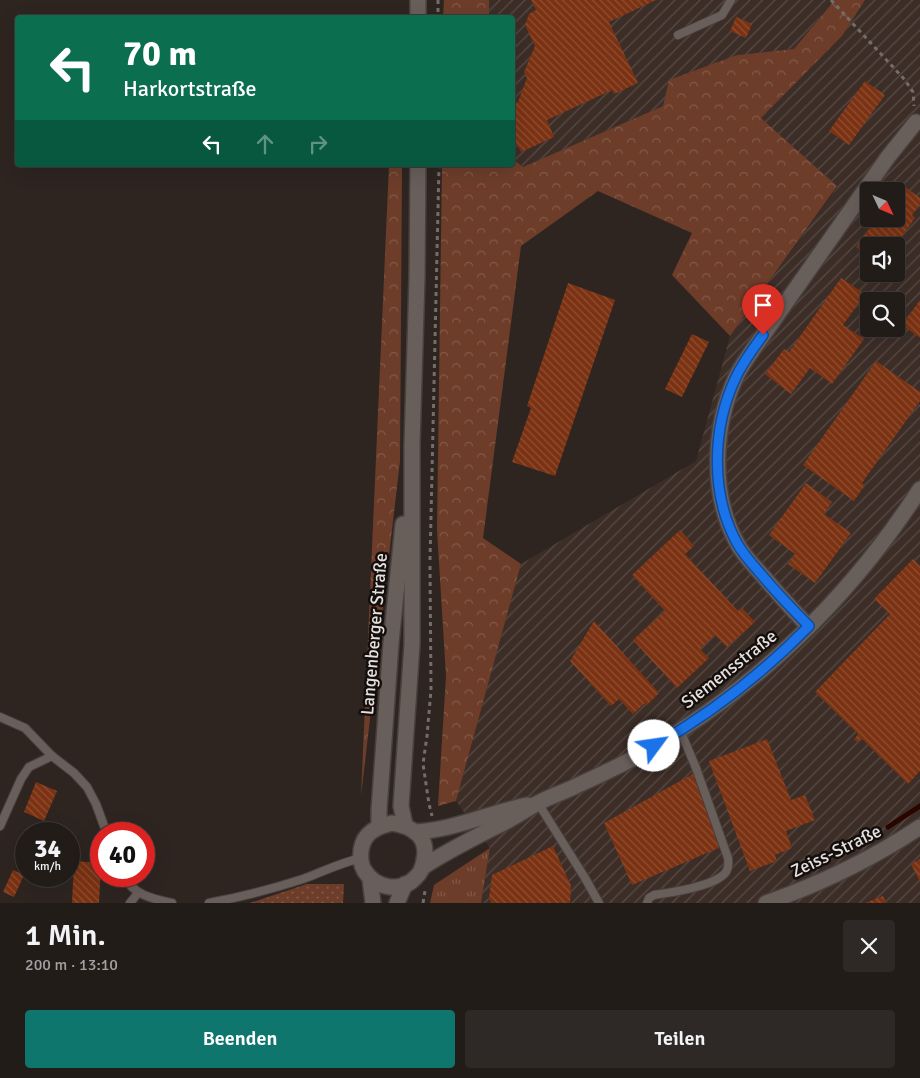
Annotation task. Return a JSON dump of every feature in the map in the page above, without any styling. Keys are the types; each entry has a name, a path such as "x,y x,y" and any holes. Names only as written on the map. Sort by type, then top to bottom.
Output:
{"street":[{"path":"418,0 418,15"},
{"path":"809,626 785,602 747,558 736,543 725,515 718,486 716,465 726,404 736,377 752,351 888,157 916,122"},
{"name":"Langenberger Straße","path":"410,829 401,806 412,644 412,445 418,167"},
{"name":"Langenberger Straße","path":"379,826 391,643 412,445"},
{"name":"Siemensstraße","path":"423,867 447,851 511,819 538,803 641,754 694,722 766,668 836,599 871,560 920,489"},
{"name":"Siemensstraße","path":"410,829 437,830 508,809 538,803"},
{"path":"370,879 381,885 393,888 406,884 416,878 423,867 425,855 424,842 410,829 392,823 379,826 369,833 363,844 361,858 363,868 370,879 373,903"},
{"name":"Zeiss-Straße","path":"766,903 840,873 898,842 920,827"},
{"path":"398,903 406,884"}],"lane":[{"path":"678,35 722,15 730,0"},
{"path":"0,717 25,728 52,756 74,773 86,787 96,804 103,822"},
{"path":"647,903 649,898 654,896 700,886 722,877 729,865 712,809 680,730"},
{"path":"0,826 21,779 29,767 52,756"},
{"path":"538,803 599,903"},
{"path":"209,903 234,899 361,858"},
{"path":"132,887 138,893 172,903"},
{"path":"130,903 138,893"}],"path":[{"path":"438,0 438,15"},
{"path":"832,0 905,80 913,92 916,122"},
{"path":"437,830 429,804 422,764 427,736 431,690 430,560 439,167"},
{"path":"423,903 425,884"}],"shaded area":[{"path":"489,0 830,0 832,2 794,49 737,55 663,106 523,167 515,161 515,15 489,15"},
{"path":"865,0 920,0 920,903 481,903 490,848 456,801 521,564 696,461 730,336 837,187 760,118 842,36"}],"green space":[{"path":"444,0 489,0 489,15 443,15"},
{"path":"830,0 865,0 842,36 761,118 837,186 730,336 672,275 692,233 598,191 521,246 483,538 521,564 456,801 438,806 446,676 437,530 442,167 515,167 515,161 523,167 663,106 669,80 737,55 794,49 832,3"},
{"path":"389,167 402,167 400,461 361,796"},
{"path":"490,848 481,903 430,903 434,885"},
{"path":"307,884 344,884 343,903 250,903"}],"building":[{"path":"531,0 656,0 609,22 638,83 614,94 612,90 547,120 554,137 521,152 515,141 515,104 518,102 527,78 524,72 535,46 525,25 529,14 536,10"},
{"path":"736,17 752,24 746,38 730,31"},
{"path":"865,81 885,95 849,145 829,131"},
{"path":"905,187 920,198 920,204 912,215 915,218 901,237 863,237 870,228 905,228"},
{"path":"860,241 860,250 856,247"},
{"path":"841,278 862,292 860,292 860,301 843,325 864,339 832,384 810,368 791,394 765,374 784,349 789,352"},
{"path":"568,283 615,300 555,476 512,462 531,408 527,406"},
{"path":"920,300 920,338 905,327 905,321"},
{"path":"692,334 709,342 682,397 665,389"},
{"path":"876,361 920,392 920,401 862,483 865,485 854,501 803,465"},
{"path":"806,483 832,502 824,514 851,533 815,583 788,564 795,554 769,535"},
{"path":"680,530 694,546 685,554 738,611 742,608 755,622 727,647 715,635 700,649 709,658 677,688 633,640 665,611 632,575"},
{"path":"913,559 920,566 920,771 908,784 861,738 858,742 854,740 858,734 815,692 890,614 874,599"},
{"path":"594,621 659,693 647,705 645,703 633,714 619,699 611,706 570,661"},
{"path":"767,739 791,800 805,795 815,820 786,831 792,848 775,855 777,861 750,871 709,761"},
{"path":"693,774 721,847 632,885 604,823"},
{"path":"36,782 57,791 44,821 24,812"},
{"path":"553,846 571,886 570,903 491,903 489,898 492,875"},
{"path":"920,859 920,882 911,864"},
{"path":"80,861 90,862 90,887 100,887 99,903 72,903 73,887 80,887"},
{"path":"13,870 15,871 15,887 19,887 14,897 3,892"},
{"path":"883,896 886,903 865,903"}],"waterway":[{"path":"888,827 920,806"}],"route":[{"path":"654,746 694,722 766,668 809,626 772,588 736,543 725,515 718,486 716,465 726,404 736,377 763,335"}]}
